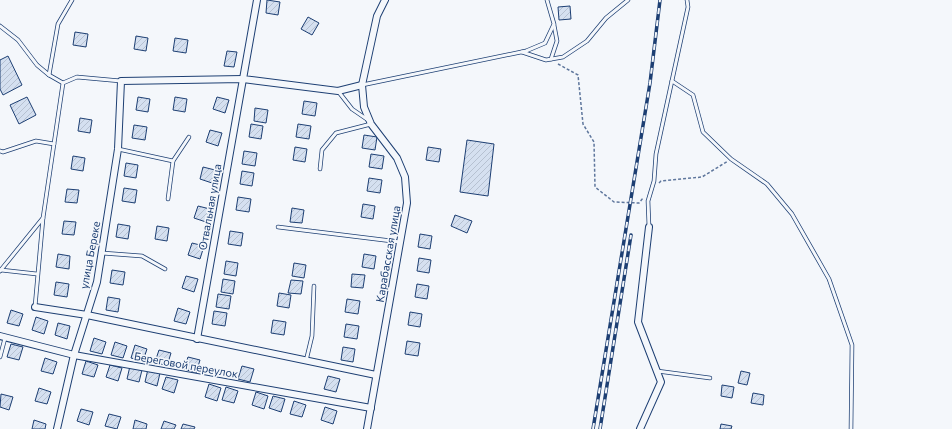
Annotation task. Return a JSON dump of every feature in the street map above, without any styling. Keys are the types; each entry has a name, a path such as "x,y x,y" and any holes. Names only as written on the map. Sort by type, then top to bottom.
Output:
{"street":[{"name":"Отвальная улица","path":"197,339 257,0"},
{"name":"Карабасская улица","path":"367,429 407,203 405,177 397,158 370,123 364,107 362,86 377,16 385,0"},
{"path":"121,81 243,79 338,91 362,86"},
{"name":"улица Береке","path":"59,429 74,355 98,282 118,149 121,81"},
{"path":"640,429 661,382 638,322 649,227"},
{"path":"35,306 87,315 376,375"},
{"name":"Береговой переулок","path":"2,337 74,355 370,408"}],"lane":[{"path":"49,75 58,24 72,0"},
{"path":"547,0 557,41 551,59"},
{"path":"521,52 546,60 563,57 587,41 606,18 628,0"},
{"path":"649,227 648,201 654,181 656,154 688,7 687,0"},
{"path":"362,86 521,52 545,43 554,24"},
{"path":"0,26 18,40 37,65 49,75 64,84"},
{"path":"64,84 77,77 121,81"},
{"path":"672,81 693,95 703,132 731,159 767,184 792,214 830,280 852,345 851,429"},
{"path":"35,306 36,274 43,218 64,84"},
{"path":"338,91 352,109 370,123"},
{"path":"320,169 322,150 336,133 370,123"},
{"path":"168,199 173,161 189,138"},
{"path":"0,151 3,152 36,141 54,144"},
{"path":"118,149 173,161"},
{"path":"0,270 43,218"},
{"path":"278,227 400,242"},
{"path":"102,253 142,256 165,269"},
{"path":"0,270 36,274"},
{"path":"306,361 312,336 314,286"},
{"path":"0,357 2,337"},
{"path":"657,371 710,378"}],"path":[{"path":"551,59 578,75 583,124 594,142 595,187 614,202 638,203 661,180 702,176 731,159"}],"building":[{"path":"267,0 280,2 278,15 266,13"},
{"path":"570,6 571,19 559,20 558,7"},
{"path":"308,17 319,23 312,35 301,29"},
{"path":"75,32 88,34 86,47 73,45"},
{"path":"136,36 148,38 146,51 134,49"},
{"path":"175,38 188,40 186,53 173,51"},
{"path":"227,51 237,52 234,67 224,66"},
{"path":"8,56 22,85 3,95 0,89 0,60"},
{"path":"27,97 36,115 19,124 10,105"},
{"path":"138,97 150,99 148,112 136,110"},
{"path":"175,97 187,99 185,112 173,110"},
{"path":"217,97 229,100 225,113 213,109"},
{"path":"304,101 317,103 315,116 302,114"},
{"path":"255,108 268,110 266,123 254,121"},
{"path":"80,118 92,120 90,133 78,131"},
{"path":"251,124 263,126 261,139 249,137"},
{"path":"298,124 311,126 309,139 296,137"},
{"path":"134,125 147,127 145,140 132,138"},
{"path":"210,130 222,133 218,146 206,142"},
{"path":"364,135 377,137 375,150 362,148"},
{"path":"467,140 494,144 488,196 460,192"},
{"path":"295,147 307,149 305,162 293,160"},
{"path":"428,147 441,149 439,162 426,160"},
{"path":"244,151 257,153 255,166 242,164"},
{"path":"371,154 384,156 382,169 369,167"},
{"path":"73,156 85,158 83,171 71,169"},
{"path":"126,163 138,165 136,178 124,176"},
{"path":"203,167 215,170 212,183 200,179"},
{"path":"242,171 254,173 252,186 240,184"},
{"path":"369,178 382,180 380,193 367,191"},
{"path":"124,188 137,190 135,203 122,201"},
{"path":"67,189 79,190 77,203 65,202"},
{"path":"238,197 251,199 249,212 236,210"},
{"path":"363,204 375,206 373,219 361,217"},
{"path":"198,206 210,209 206,222 194,218"},
{"path":"292,208 304,210 302,223 290,222"},
{"path":"455,215 472,221 467,233 451,226"},
{"path":"64,221 76,222 74,235 62,234"},
{"path":"118,224 130,226 128,239 116,237"},
{"path":"157,226 169,228 167,241 155,239"},
{"path":"230,231 243,233 241,246 228,244"},
{"path":"420,234 432,236 430,249 418,247"},
{"path":"192,243 204,246 200,259 188,255"},
{"path":"58,254 70,256 69,269 56,267"},
{"path":"364,254 376,256 374,269 362,267"},
{"path":"419,258 431,260 429,273 417,271"},
{"path":"226,261 238,263 236,276 224,274"},
{"path":"294,263 306,265 304,278 292,276"},
{"path":"112,270 125,272 123,285 110,283"},
{"path":"352,274 365,275 363,288 351,287"},
{"path":"186,276 198,279 194,292 182,288"},
{"path":"223,279 235,281 233,294 221,292"},
{"path":"291,280 303,281 301,294 288,293"},
{"path":"56,282 69,284 67,297 54,295"},
{"path":"417,284 429,286 427,299 415,297"},
{"path":"279,293 291,295 289,308 277,306"},
{"path":"218,294 231,296 229,309 216,307"},
{"path":"108,297 120,299 118,312 106,310"},
{"path":"347,299 360,301 358,314 345,312"},
{"path":"178,308 190,312 186,324 174,321"},
{"path":"11,310 23,314 19,326 7,323"},
{"path":"214,311 227,313 225,326 212,324"},
{"path":"410,312 422,314 420,327 408,325"},
{"path":"36,317 48,321 44,334 32,330"},
{"path":"273,320 286,322 284,335 271,333"},
{"path":"58,323 70,326 67,339 55,335"},
{"path":"346,324 359,326 357,339 344,337"},
{"path":"94,338 106,342 102,354 90,351"},
{"path":"407,341 420,343 418,356 405,354"},
{"path":"115,342 127,346 123,358 111,355"},
{"path":"11,344 23,347 19,360 7,357"},
{"path":"135,345 147,349 143,361 131,358"},
{"path":"343,347 355,349 353,362 341,360"},
{"path":"159,350 171,353 167,366 155,362"},
{"path":"188,357 200,360 196,373 184,369"},
{"path":"45,358 57,362 53,374 41,371"},
{"path":"86,361 98,365 94,377 82,374"},
{"path":"110,365 122,368 118,381 106,377"},
{"path":"130,366 142,370 139,382 127,379"},
{"path":"242,366 254,369 250,382 238,379"},
{"path":"148,369 160,373 157,386 145,382"},
{"path":"741,371 750,373 747,385 738,383"},
{"path":"328,376 340,379 336,392 324,389"},
{"path":"166,377 178,380 174,393 162,389"},
{"path":"209,384 221,388 217,401 205,397"},
{"path":"722,385 734,387 732,398 721,396"},
{"path":"226,387 238,391 234,403 222,400"},
{"path":"39,388 51,392 47,404 35,401"},
{"path":"256,392 268,396 264,409 252,405"},
{"path":"753,393 764,395 763,405 751,403"},
{"path":"1,394 13,397 9,410 0,407"},
{"path":"273,396 285,399 281,412 269,408"},
{"path":"294,401 306,405 302,417 290,414"},
{"path":"325,407 337,411 333,424 321,420"},
{"path":"81,409 93,412 89,425 77,421"},
{"path":"109,414 121,417 117,429 105,426"},
{"path":"34,420 46,424 45,429 32,429"},
{"path":"135,420 147,424 146,429 133,429"},
{"path":"164,421 176,425 174,429 161,429"},
{"path":"183,424 195,427 194,429 181,429"},
{"path":"721,424 732,426 731,429 720,429"}],"railway":[{"path":"593,429 650,83 660,0"},
{"path":"600,429 631,235"}]}
